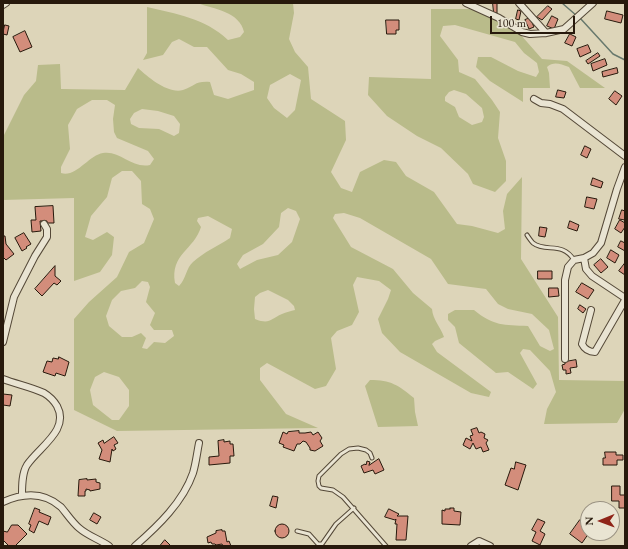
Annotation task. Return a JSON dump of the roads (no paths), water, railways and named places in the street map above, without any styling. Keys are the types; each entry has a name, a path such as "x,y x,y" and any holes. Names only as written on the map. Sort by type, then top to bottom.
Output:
{"street":[{"path":"466,3 499,18 522,32 530,34 546,33 564,29 594,3"},
{"path":"519,3 546,33"},
{"path":"534,99 540,103 550,104 563,109 625,156"},
{"path":"564,359 565,280 568,267 574,260 584,258 592,253 601,243 625,167"},
{"path":"3,342 14,297 35,256 48,237 47,229 44,224"},
{"path":"584,258 586,269 592,276 625,299 596,352 589,352 582,344 591,310"},
{"path":"3,379 45,394 55,402 61,419 58,429 27,466 22,480 22,495"},
{"path":"135,546 159,523 182,494 193,473 199,442"},
{"path":"3,502 22,495 39,495 49,498 61,507 86,534 100,539 109,546"},
{"path":"471,546 479,541 490,546"}],"lane":[{"path":"527,235 534,243 544,248 556,248 563,250 571,255 574,260"},
{"path":"372,458 370,453 366,450 358,448 349,449 341,454 319,476 319,486 321,488 333,490 339,493 354,508 386,546"},
{"path":"297,531 309,534 318,544 322,544 336,524 354,508"}],"waterway":[{"path":"562,3 577,16"},
{"path":"580,18 613,54 625,60"}]}
